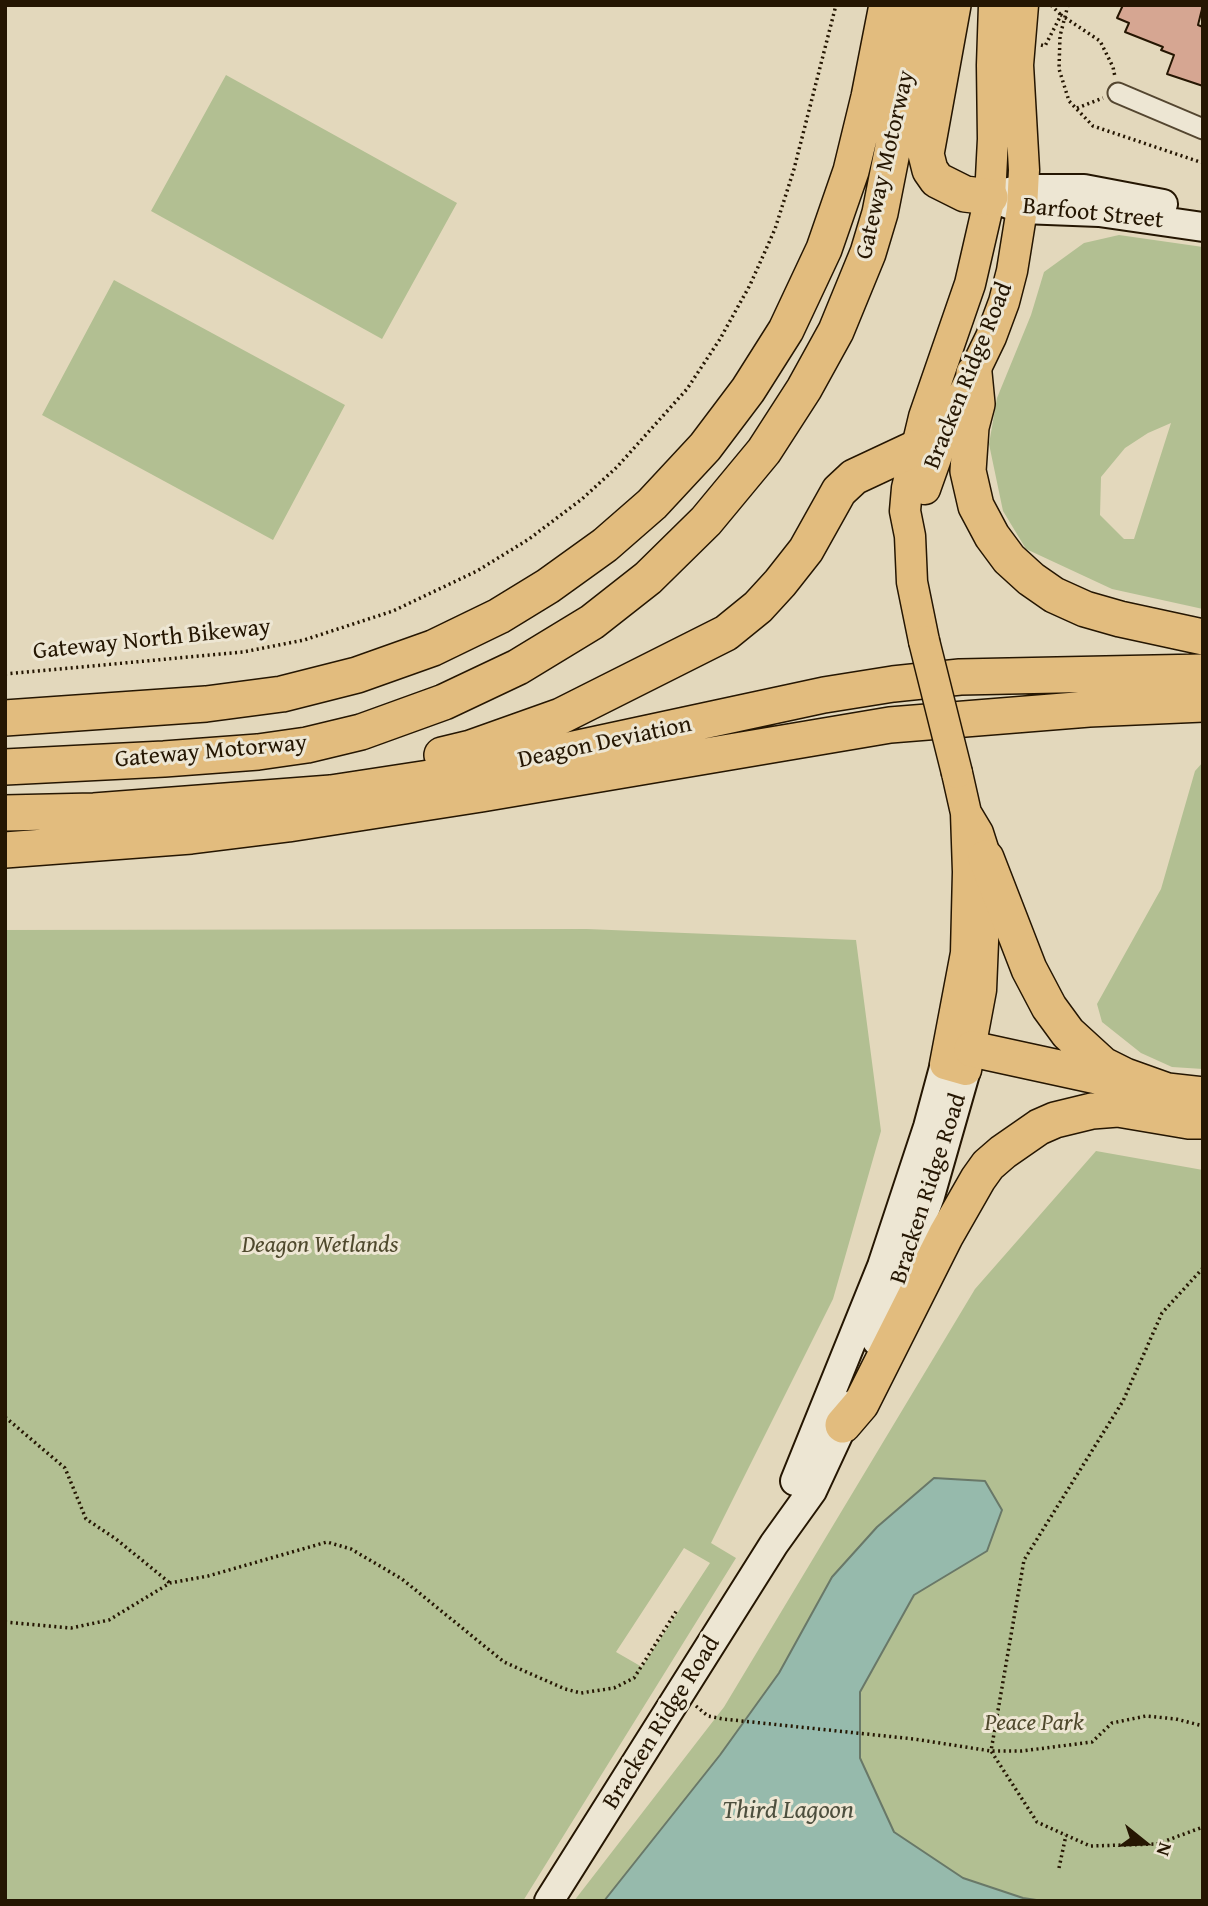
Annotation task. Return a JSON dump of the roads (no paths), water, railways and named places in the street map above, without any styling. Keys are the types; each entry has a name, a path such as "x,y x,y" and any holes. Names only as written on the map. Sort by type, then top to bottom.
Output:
{"highway":[{"name":"Gateway Motorway","path":"5,718 206,704 282,694 357,675 433,648 499,616 548,586 605,545 652,504 705,447 748,390 786,330 824,249 851,171 887,5"},
{"name":"Gateway Motorway","path":"5,767 164,760 258,752 307,745 361,732 444,702 518,667 592,622 648,578 706,521 764,451 804,389 836,331 868,253 880,213 921,5"},
{"path":"953,5 926,154 930,170 937,180 965,194 1011,198"},
{"path":"974,373 977,404 969,439 968,471 976,506 992,536 1009,559 1054,595 1085,609 1203,637"},
{"path":"331,793 360,773 471,748 561,716 726,633 758,607 780,583 806,550 839,491 853,477 916,448"},
{"name":"Deagon Deviation","path":"5,813 94,811 331,793 462,773 824,695 893,684 960,677 1203,672"},
{"name":"Deagon Deviation","path":"5,850 191,836 288,824 890,725 1203,704"},
{"path":"998,716 1028,730 1203,728"},
{"path":"986,858 1020,948 1049,1007 1068,1033 1085,1051 1125,1076 1167,1091 1203,1095"},
{"path":"958,1057 1110,1079 1125,1076"},
{"path":"958,1057 1094,1099 1106,1109"},
{"path":"844,1425 861,1404 946,1235 988,1165 1025,1135 1074,1114 1106,1109 1129,1110 1203,1121"}],"main road":[{"name":"Bracken Ridge Road","path":"549,1901 774,1544 812,1490 867,1370 921,1221 958,1057 968,885 966,813 912,582 910,536 905,511 916,448 938,372 970,284 1011,198 993,139 994,5"},
{"name":"Bracken Ridge Road","path":"910,536 920,513 936,453 1004,302 1012,271 1011,198 1023,5"},
{"name":"Barfoot Street","path":"1011,198 1063,188 1102,191 1203,212"},
{"name":"Barfoot Street","path":"1011,198 1203,227"},
{"name":"Bracken Ridge Road","path":"774,1544 795,1483 882,1266 981,990 984,930 982,872 986,858 978,833 966,813"}],"street":[{"path":"1118,93 1203,129"}],"water":[{"name":"Third Lagoon","path":"934,1478 985,1481 1002,1510 987,1551 914,1595 860,1692 860,1758 894,1832 963,1878 1023,1898 1043,1901 604,1901 720,1755 779,1673 832,1577 877,1527"}],"park label":[{"name":"Deagon Wetlands","path":"320,1246"},
{"name":"Peace Park","path":"1034,1724"}]}
